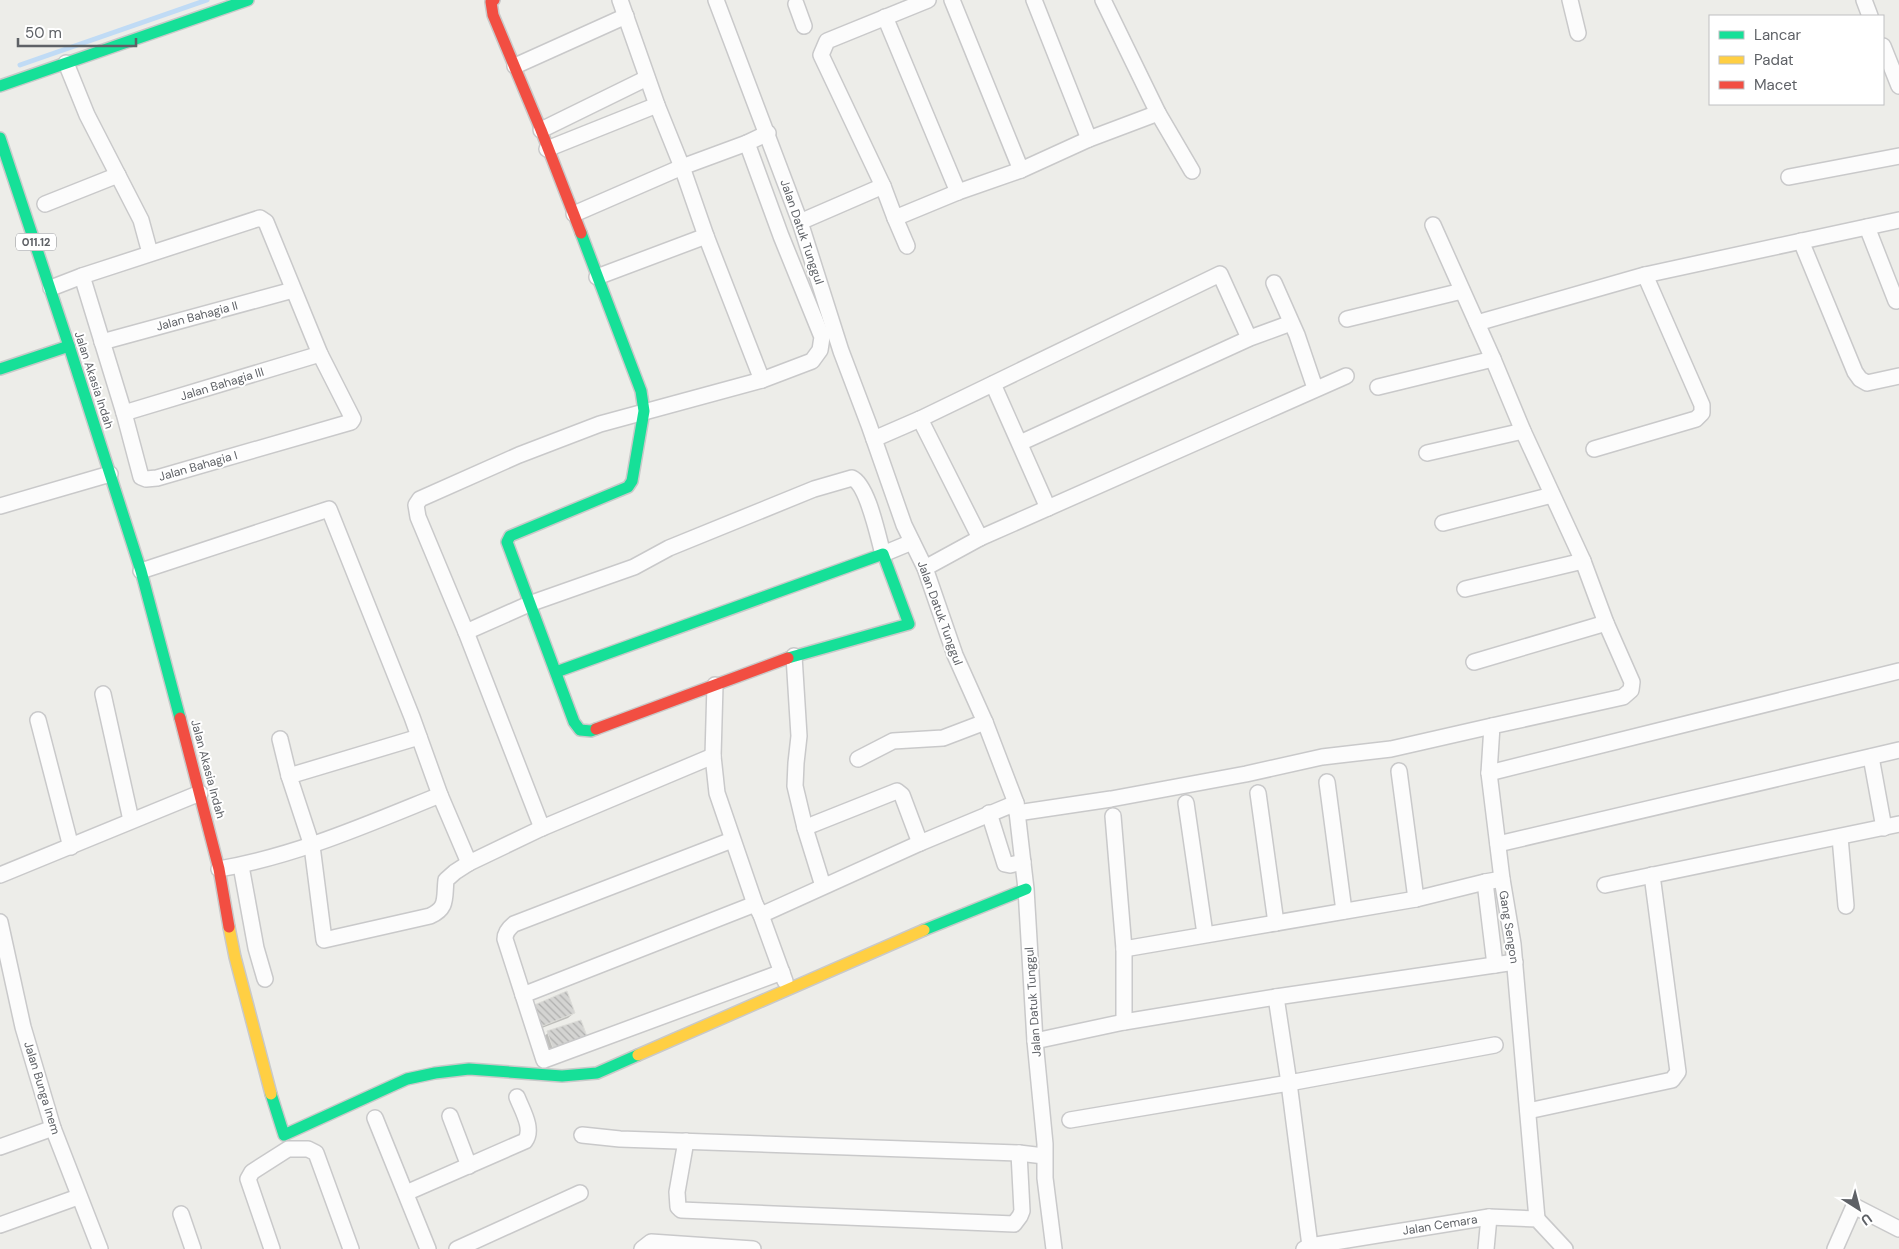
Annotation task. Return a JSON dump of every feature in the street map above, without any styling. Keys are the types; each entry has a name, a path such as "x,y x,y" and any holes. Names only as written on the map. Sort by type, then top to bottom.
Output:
{"street":[{"path":"0,86 248,0"},
{"path":"466,632 530,604 634,567 669,548 814,489 852,478 858,481 864,492 883,554 909,624 794,656 591,731 580,730 574,722 556,672 530,604 507,542 510,536 628,487 632,481 644,411 641,391 574,214 493,15 491,2 494,0"},
{"path":"620,0 657,105 762,380"},
{"name":"Jalan Datuk Tunggul","path":"716,0 768,133 800,222 841,351 904,525 925,568 955,655 985,722 1017,808 1026,890 1035,1041 1045,1144 1044,1156 1054,1249"},
{"path":"907,246 883,186 821,55 827,42 885,16 928,0"},
{"path":"952,0 1021,170"},
{"path":"1034,0 1089,139"},
{"path":"1103,0 1158,113 1192,171"},
{"path":"1570,0 1578,33"},
{"path":"1864,0 1870,15"},
{"path":"799,1 804,26"},
{"path":"515,66 626,16"},
{"path":"885,16 958,192"},
{"path":"1884,48 1899,86"},
{"path":"66,63 87,115 141,220 150,253"},
{"path":"541,130 647,78"},
{"path":"547,149 657,105"},
{"path":"896,218 958,192 1021,170 1089,139 1158,113"},
{"path":"574,214 682,167 747,143 768,133"},
{"name":"Jalan Akasia Indah","path":"0,138 52,288 141,571 219,869 235,957 279,1123 286,1142"},
{"path":"542,828 466,632 418,517 416,505 420,499 519,455 600,424 762,380 812,361 820,350 822,337 781,236 747,143"},
{"path":"1788,178 1899,156"},
{"path":"45,204 118,175"},
{"path":"800,222 883,186"},
{"name":"Jalan Bahagia I","path":"260,218 266,222 320,354 351,414 353,419 351,422 157,478 146,479 141,477 82,276 150,253 260,218"},
{"path":"1477,323 1645,275 1899,220"},
{"path":"523,995 823,886 989,813 1017,808 1111,799 1246,774 1322,757 1391,749 1624,697 1631,690 1632,682 1606,623 1583,561 1523,431 1433,225"},
{"path":"1867,227 1896,300"},
{"path":"597,277 706,236"},
{"path":"1801,241 1855,372 1860,379 1867,384 1899,376"},
{"path":"874,439 920,420 1220,274 1249,338"},
{"path":"1594,449 1696,420 1702,414 1702,404 1645,275"},
{"path":"52,288 82,276"},
{"path":"1274,283 1291,323 1314,388"},
{"name":"Jalan Bahagia II","path":"102,342 293,290"},
{"path":"1347,319 1462,291"},
{"path":"1020,443 1249,338 1291,323"},
{"path":"0,369 69,346"},
{"name":"Jalan Bahagia III","path":"124,414 320,354"},
{"path":"1378,387 1493,360"},
{"path":"925,568 980,538 1314,388 1346,376"},
{"path":"993,384 1048,508"},
{"path":"920,420 980,538"},
{"path":"1428,453 1523,431"},
{"path":"0,506 110,474"},
{"path":"1443,523 1552,495"},
{"path":"141,571 329,509 440,795 469,863"},
{"path":"556,672 912,542"},
{"path":"1465,589 1583,561"},
{"path":"1474,662 1606,623"},
{"path":"794,656 799,736 796,786 804,828 823,886"},
{"path":"1489,773 1899,671"},
{"path":"715,685 713,756 717,794 732,840 788,990"},
{"path":"103,694 131,820"},
{"path":"38,720 71,847"},
{"path":"858,759 893,741 943,738 985,722"},
{"name":"Gang Sengon","path":"1492,726 1489,773 1502,880 1514,944 1537,1219"},
{"path":"289,776 419,737"},
{"path":"280,739 289,776 312,846 324,940 430,916 440,912 444,904 446,880 469,863 542,828 713,756"},
{"path":"1498,844 1899,750"},
{"path":"1871,757 1884,828"},
{"path":"1399,771 1416,898"},
{"path":"1327,782 1344,910"},
{"path":"804,828 897,791 902,795 920,842"},
{"path":"0,876 131,820 200,793"},
{"path":"1258,793 1276,923"},
{"path":"219,869 241,866 312,846 440,795"},
{"path":"1186,803 1205,934"},
{"path":"989,813 1005,864 1010,865 1023,862"},
{"path":"1113,816 1124,949 1124,1022"},
{"path":"1604,885 1899,824"},
{"path":"1840,837 1846,906"},
{"path":"732,840 514,924 505,935 505,939 544,1060 782,972"},
{"path":"241,866 256,948 265,979"},
{"path":"1528,1111 1672,1080 1678,1072 1652,875"},
{"path":"1124,949 1416,898 1484,882 1502,880"},
{"path":"1484,882 1495,965"},
{"path":"272,1249 250,1191 248,1179 252,1172 286,1142 407,1079 469,1069 549,1073 562,1076 597,1073 906,937 1026,890"},
{"name":"Jalan Bunga Inem","path":"0,922 23,1026 53,1128 100,1249"},
{"path":"1035,1041 1124,1022 1276,997 1515,962"},
{"path":"1276,997 1289,1083 1307,1248"},
{"path":"1070,1120 1289,1083 1495,1045"},
{"path":"406,1193 525,1141 528,1138 528,1126 517,1097"},
{"path":"450,1116 469,1166"},
{"path":"375,1118 428,1249"},
{"path":"0,1147 53,1128"},
{"path":"582,1134 620,1139 1019,1153 1044,1156"},
{"path":"686,1141 677,1192 678,1207 681,1210 1014,1224 1022,1211 1019,1153"},
{"path":"286,1142 316,1153 351,1249"},
{"path":"457,1249 580,1193"},
{"path":"0,1225 78,1196"},
{"path":"1834,1249 1854,1206 1899,1229"},
{"path":"180,1214 193,1249"},
{"path":"1486,1249 1490,1217"},
{"name":"Jalan Cemara","path":"1307,1248 1490,1217 1537,1219"},
{"path":"1537,1219 1565,1249"},
{"path":"642,1249 651,1242 753,1249"}],"building":[{"path":"567,991 575,1013 540,1027 532,1006"},
{"path":"581,1020 589,1042 555,1054 547,1031"}],"waterway":[{"path":"20,65 207,0"}],"traffic: fast":[{"path":"0,86 248,0"},
{"path":"0,138 69,346 0,369"},
{"path":"581,233 641,391 644,411 632,481 628,487 510,536 507,542 574,722 580,730 591,731 596,729"},
{"path":"69,346 141,571 180,718"},
{"path":"556,672 883,554 909,624 788,658"},
{"path":"924,930 1026,889"},
{"path":"271,1094 284,1135 407,1079 469,1069 562,1076 597,1073 638,1055"}],"traffic: slow":[{"path":"229,927 271,1094"},
{"path":"638,1055 924,930"}],"traffic: jam":[{"path":"494,0 491,2 493,15 581,233"},
{"path":"596,729 788,658"},
{"path":"180,718 219,869 229,927"}]}
